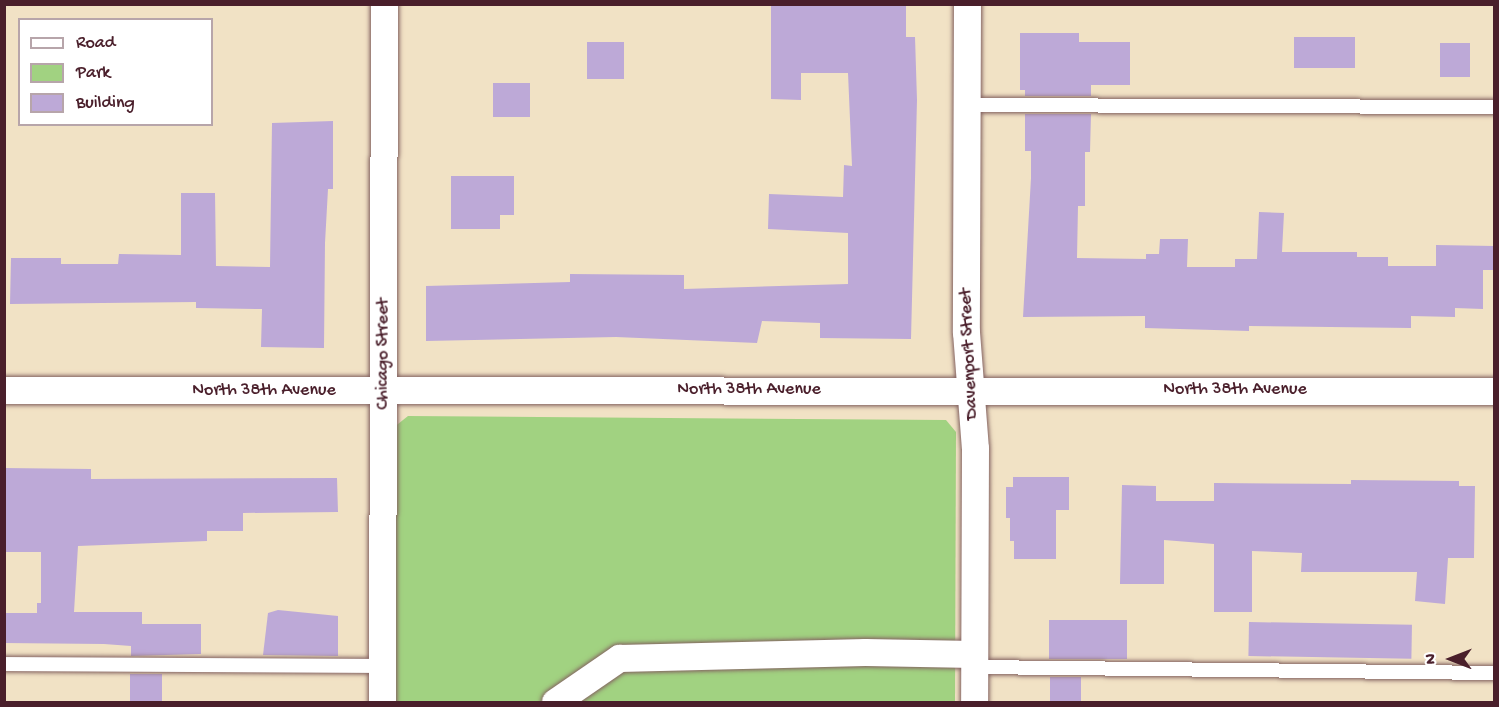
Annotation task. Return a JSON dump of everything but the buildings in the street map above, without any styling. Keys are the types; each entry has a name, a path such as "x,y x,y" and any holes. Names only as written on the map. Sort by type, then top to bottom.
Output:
{"street":[{"name":"Chicago Street","path":"382,702 384,4"},
{"name":"Davenport Street","path":"966,4 966,332 975,448 974,702"},
{"name":"North 38th Avenue","path":"4,390 1494,391"},
{"path":"555,702 618,658 865,652 974,661"}],"lane":[{"path":"966,105 1494,107"},
{"path":"974,661 1494,673"},
{"path":"4,664 382,666"}],"green space":[{"path":"408,416 946,420 956,432 955,702 392,702 393,428"}]}
